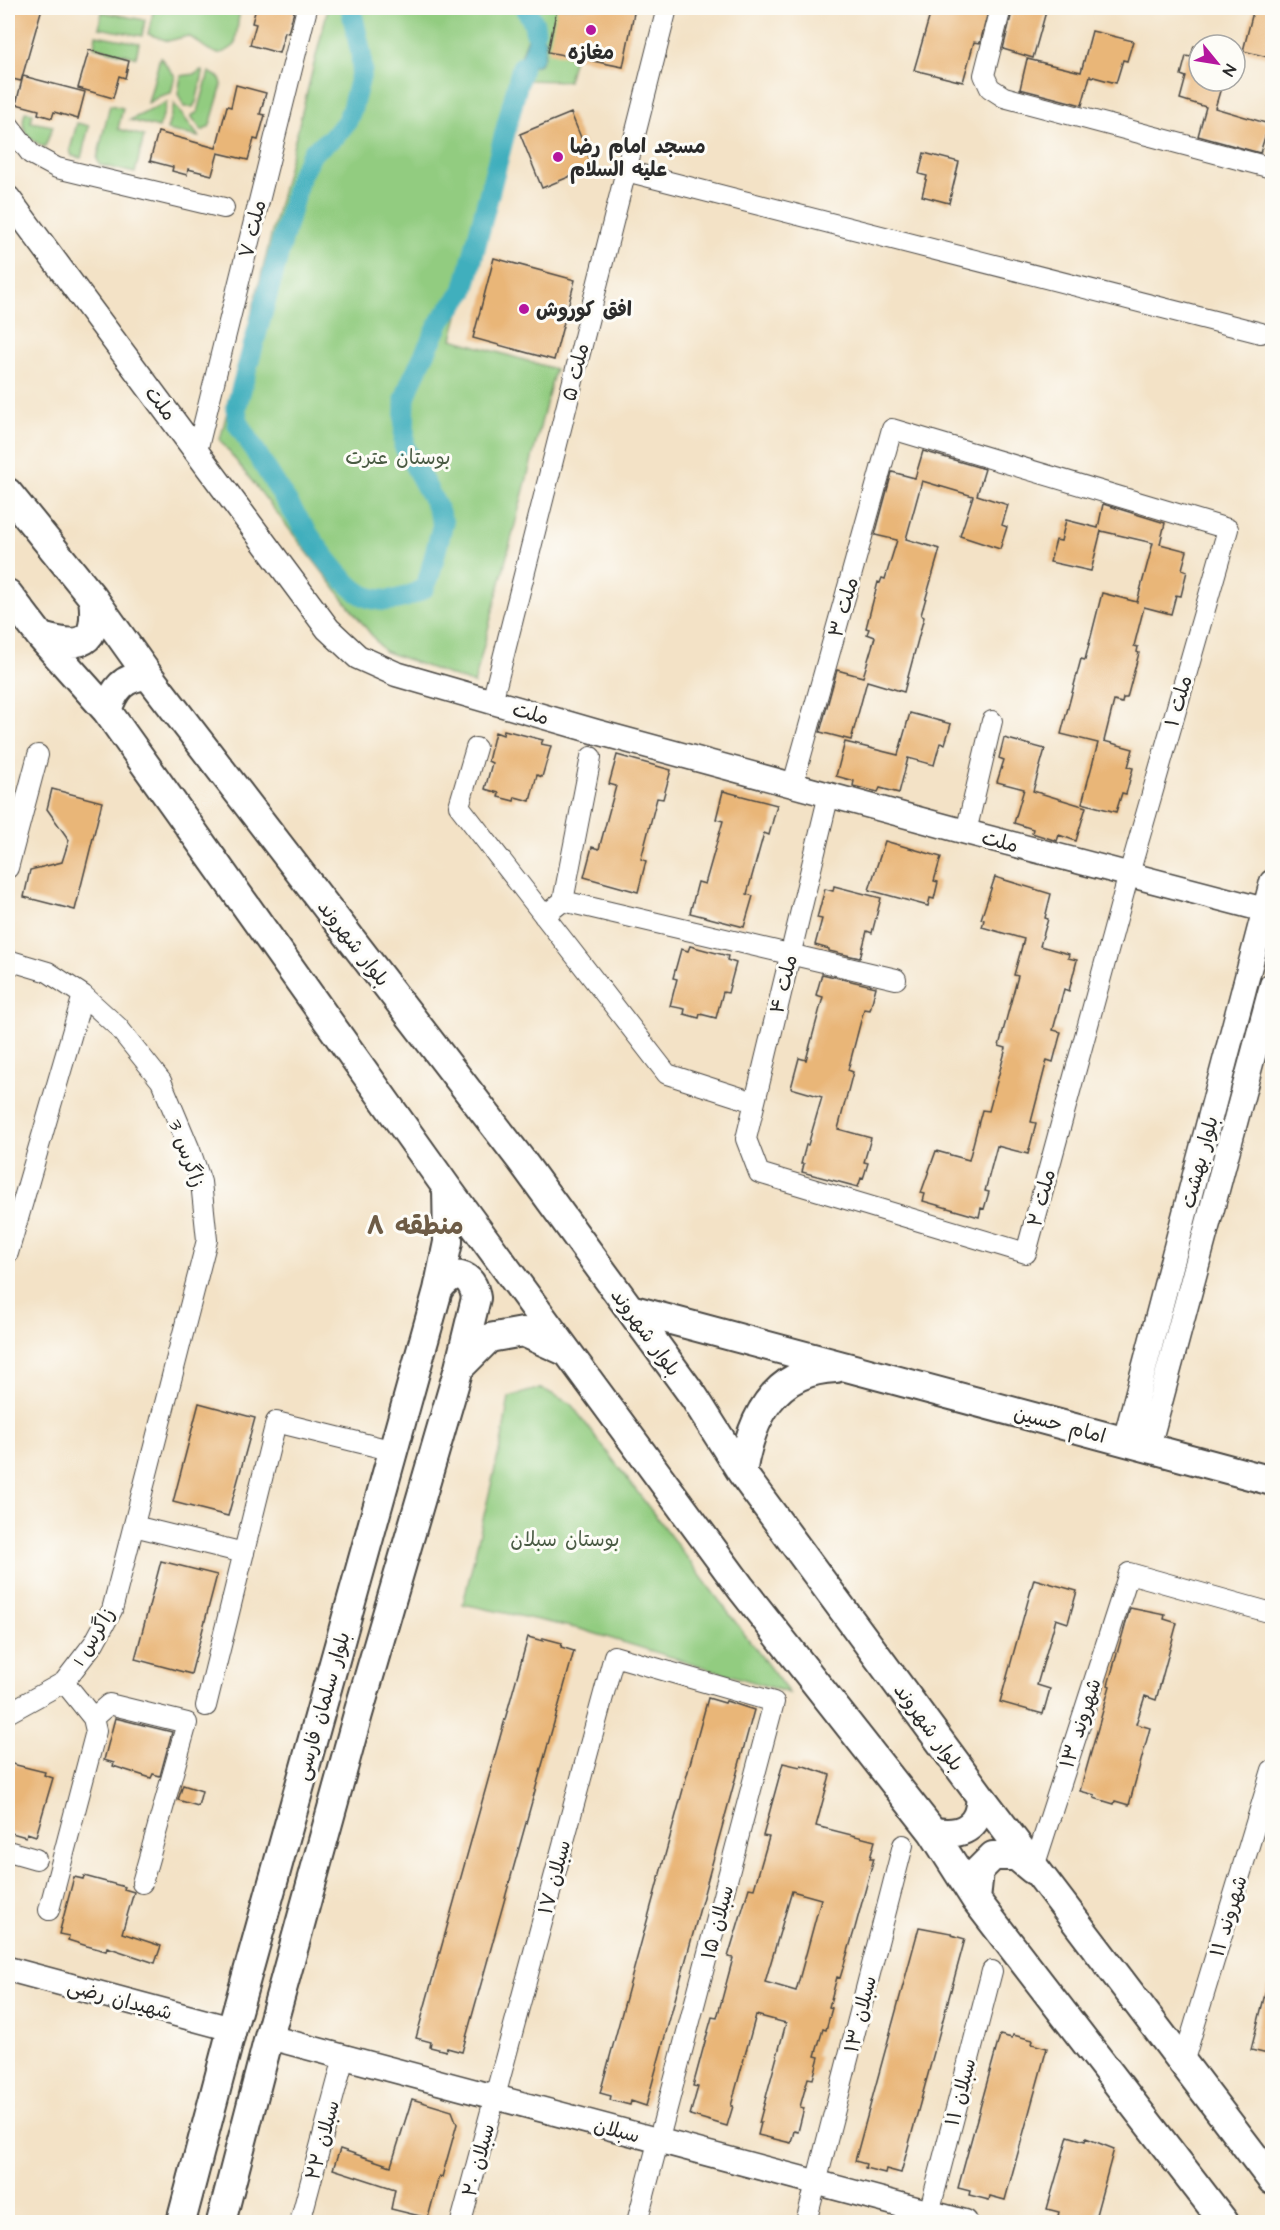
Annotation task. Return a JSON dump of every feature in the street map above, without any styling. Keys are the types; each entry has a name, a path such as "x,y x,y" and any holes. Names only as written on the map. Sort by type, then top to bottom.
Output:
{"main road":[{"name":"بلوار شهروند","path":"8,493 93,598 148,675 521,1160 694,1397 742,1473 1037,1871 1183,2063 1263,2159 1272,2180"},
{"path":"8,594 41,637 107,711 447,1188 741,1588 932,1831 976,1900 1224,2223"},
{"path":"41,637 74,644 86,639 93,630 96,619 93,598"},
{"path":"107,711 113,693 121,685 136,676 148,675"},
{"name":"بلوار سلمان فارسی","path":"181,2223 232,2028 438,1290 448,1242 447,1188"},
{"path":"438,1290 444,1280 455,1275 467,1278 475,1287 476,1298 459,1368"},
{"name":"امام حسین","path":"630,1309 1272,1481"},
{"name":"بلوار سلمان فارسی","path":"221,2223 269,2037 358,1714 459,1368 489,1338 523,1332 567,1352"},
{"path":"742,1473 747,1446 755,1422 771,1398 791,1380 818,1369 848,1368"},
{"path":"932,1831 948,1835 967,1828 977,1817 981,1797"},
{"path":"976,1900 978,1870 993,1856 1016,1856 1037,1871"}],"street":[{"name":"ملت ۷","path":"197,451 307,8"},
{"name":"ملت ۵","path":"492,702 667,8"},
{"path":"1001,8 984,75 990,88 1004,97 1272,168"},
{"path":"8,124 31,154 57,168 224,208"},
{"path":"626,171 1261,333"},
{"name":"ملت","path":"8,198 328,629 358,657 396,674 492,702 966,832 1265,910"},
{"name":"ملت ۳","path":"793,784 892,429 1228,529"},
{"name":"ملت ۱","path":"1129,874 1228,529"},
{"path":"966,832 992,721"},
{"path":"476,747 459,806 667,1074 754,1102"},
{"path":"8,868 38,754"},
{"path":"544,916 563,901 591,757"},
{"name":"ملت ۴","path":"759,1173 746,1139 829,794"},
{"name":"ملت ۲","path":"759,1173 1026,1253 1129,874"},
{"name":"بلوار بهشت","path":"1136,1444 1272,882"},
{"path":"563,901 896,979"},
{"name":"زاگرس 3","path":"8,960 48,972 83,995 118,1027 161,1081 201,1182 207,1240 134,1526"},
{"name":"بلوار بهشت","path":"1136,1444 1272,985"},
{"path":"8,1252 83,995"},
{"path":"206,1706 276,1422 394,1451"},
{"path":"134,1526 244,1553"},
{"name":"زاگرس 1","path":"8,1713 64,1682 94,1643 112,1610 134,1526"},
{"name":"شهروند ۱۳","path":"1037,1871 1129,1573 1272,1613"},
{"name":"سبلان ۱۷","path":"495,2098 614,1656 774,1702"},
{"path":"49,1910 96,1731 93,1718 64,1682"},
{"name":"سبلان ۱۵","path":"637,2223 774,1702"},
{"path":"93,1718 109,1704 187,1723 142,1883"},
{"name":"شهروند ۱۱","path":"1183,2063 1272,1770"},
{"name":"سبلان ۱۳","path":"806,2223 903,1845"},
{"path":"8,1851 36,1859"},
{"name":"شهیدان رضی","path":"8,1969 232,2028"},
{"name":"سبلان ۱۱","path":"928,2213 992,1971"},
{"name":"سبلان","path":"269,2037 962,2222"},
{"name":"سبلان ۲۲","path":"300,2223 344,2057"},
{"name":"سبلان ۲۰","path":"461,2223 495,2098"}],"green space":[{"path":"154,8 240,8 235,45 221,53 215,53 188,36 168,41 148,34"},
{"name":"بوستان عترت","path":"328,8 587,8 568,81 518,80 452,339 555,369 474,684 384,651 220,440"},
{"path":"102,12 145,20 142,36 99,28"},
{"path":"96,35 139,43 136,57 94,47"},
{"path":"160,57 175,76 171,93 148,103"},
{"path":"201,70 203,73 196,102 193,107 184,107 178,94 181,76 195,74"},
{"path":"209,72 220,78 222,84 209,127 202,131 191,116 198,112"},
{"path":"167,102 159,128 130,120"},
{"path":"174,104 199,137 167,130"},
{"path":"110,105 123,108 118,129 144,136 135,173 100,165 97,159"},
{"path":"25,112 33,113 31,122 53,126 45,147 30,138 24,129"},
{"path":"77,123 89,126 81,158 72,156 70,150"},
{"name":"بوستان سبلان","path":"541,1388 571,1404 789,1693 580,1629 463,1604 502,1439 509,1397"}],"water":[{"path":"531,30 541,35 546,41 544,56 540,64 524,67 518,65"}],"building":[{"path":"10,8 42,8 21,81 8,78"},
{"path":"256,8 295,8 279,53 250,45 256,24 252,23"},
{"name":"مغازه","path":"557,8 635,8 623,67 548,52"},
{"path":"932,8 989,8 980,43 974,42 963,82 914,70"},
{"path":"1013,8 1047,8 1033,58 1003,49"},
{"path":"1254,8 1272,8 1272,58 1247,52 1247,35"},
{"path":"1092,31 1133,41 1127,61 1123,60 1116,83 1090,76 1082,105 1020,89 1027,59 1081,72"},
{"path":"89,50 129,61 125,78 119,76 113,98 78,88"},
{"path":"1186,56 1187,93 1219,93 1215,108 1269,124 1260,153 1198,136 1206,107 1180,99 1186,77 1181,75"},
{"path":"23,76 85,92 78,119 54,112 52,118 38,114 39,110 16,104"},
{"path":"236,85 266,93 260,114 265,115 258,140 254,139 248,160 218,153 212,175 188,169 187,175 172,171 173,167 150,161 158,132 216,148 227,106 231,107"},
{"path":"571,113 593,167 542,188 520,134"},
{"path":"924,153 959,162 949,203 922,196 927,176 919,174"},
{"name":"افق کوروش","path":"494,258 575,280 554,360 473,338"},
{"path":"923,451 985,469 977,495 1008,505 1002,525 1007,527 1000,549 960,536 973,496 922,481 906,539 940,549 921,615 924,617 904,692 867,681 851,740 820,732 837,670 863,677 875,637 867,634 869,629 866,628 878,582 880,583 882,578 885,579 897,540 875,535 892,472 915,478"},
{"path":"1103,504 1165,523 1160,544 1187,551 1182,569 1187,571 1181,596 1176,595 1171,614 1144,607 1134,646 1138,647 1137,652 1139,653 1127,698 1123,698 1122,703 1114,701 1104,741 1133,749 1128,767 1133,768 1126,794 1122,793 1116,812 1082,803 1098,743 1061,734 1081,659 1085,660 1102,593 1137,602 1153,543 1101,531 1091,571 1050,562 1056,540 1061,541 1066,520 1098,528"},
{"path":"910,713 951,724 945,744 940,743 934,765 908,758 899,793 880,788 878,792 853,786 854,781 836,776 845,742 898,755"},
{"path":"504,730 543,740 541,744 551,746 542,777 537,775 530,801 515,797 514,801 498,797 499,793 485,789 492,763 488,761 495,732 503,735"},
{"path":"1004,738 1045,749 1033,791 1086,807 1076,841 1059,835 1057,841 1032,833 1033,829 1014,823 1024,789 997,782 1004,760 999,758"},
{"path":"617,755 671,770 663,799 657,798 641,859 646,861 638,892 584,877 592,847 599,849 616,786 609,784"},
{"path":"52,789 102,802 75,910 24,897 30,870 62,862 69,840 47,809"},
{"path":"723,791 777,805 769,835 764,833 747,894 753,896 744,927 690,913 698,882 705,884 723,821 716,819"},
{"path":"885,841 941,857 934,881 938,882 934,899 930,898 928,906 869,890"},
{"path":"995,877 1051,894 1045,918 1048,919 1040,946 1069,954 1068,958 1077,960 1069,991 1064,989 1053,1030 1061,1032 1053,1062 1047,1060 1031,1122 1036,1123 1028,1154 997,1146 985,1191 989,1192 979,1217 923,1201 925,1194 921,1193 936,1151 969,1160 982,1110 989,1111 1006,1048 999,1046 1018,976 1014,975 1024,939 982,927 984,920 981,919"},
{"path":"834,886 881,898 872,933 867,931 860,958 829,951 829,949 815,945 822,919 817,918 825,889 833,891"},
{"path":"690,946 728,956 727,960 736,963 728,993 723,992 716,1018 700,1014 699,1018 684,1014 685,1009 670,1006 677,979 673,978 681,949 688,951"},
{"path":"822,974 876,987 870,1010 864,1009 848,1070 853,1072 838,1129 871,1138 864,1162 868,1163 858,1187 802,1172 804,1164 801,1164 806,1145 808,1145 822,1097 791,1088 799,1058 806,1060 823,997 816,995"},
{"path":"199,1403 255,1418 228,1516 173,1502"},
{"path":"161,1561 217,1575 191,1674 135,1659"},
{"path":"1034,1579 1077,1591 1068,1623 1056,1619 1037,1685 1050,1689 1043,1714 1000,1702"},
{"path":"1130,1608 1165,1615 1164,1619 1177,1623 1156,1700 1145,1696 1136,1724 1150,1728 1129,1805 1115,1801 1114,1804 1080,1791"},
{"path":"528,1637 562,1643 561,1647 574,1651 462,2052 447,2048 446,2051 430,2047 431,2042 416,2038"},
{"path":"708,1698 754,1710 646,2106 631,2101 630,2105 610,2100 611,2096 600,2093"},
{"path":"115,1718 172,1732 160,1776 153,1774 151,1778 113,1766 114,1763 104,1760"},
{"path":"8,1763 45,1772 44,1775 53,1778 36,1836 27,1833 26,1837 8,1832"},
{"path":"783,1763 800,1767 801,1765 830,1775 816,1826 875,1841 870,1858 874,1858 855,1928 840,1978 837,1977 826,2030 823,2029 815,2056 819,2057 813,2079 808,2078 800,2107 804,2108 798,2132 794,2131 791,2143 758,2135 761,2123 759,2123 786,2023 756,2015 727,2126 690,2115 698,2087 693,2086 703,2049 712,2017 717,2018 733,1958 728,1957 749,1888 754,1889 769,1837 763,1836","holes":["792,1891 821,1899 796,1991 765,1982"]},
{"path":"183,1785 202,1791 198,1806 178,1800"},
{"path":"84,1876 125,1887 124,1889 134,1892 122,1933 161,1946 155,1963 107,1947 106,1951 87,1946 68,1940 69,1936 59,1934 74,1877 83,1879"},
{"path":"919,1927 951,1933 951,1935 965,1939 901,2173 886,2169 885,2173 865,2168 866,2164 855,2161"},
{"path":"1267,1986 1272,1987 1272,2055 1251,2050"},
{"path":"1000,2035 1012,2038 1013,2035 1033,2040 1032,2044 1047,2048 1005,2200 990,2196 989,2200 969,2195 970,2191 958,2188"},
{"path":"412,2099 452,2111 457,2124 442,2177 439,2176 428,2218 391,2209 395,2189 333,2169 340,2149 391,2166"},
{"path":"1068,2136 1085,2141 1086,2138 1114,2149 1094,2222 1079,2218 1078,2222 1058,2216 1059,2212 1047,2209"}],"waterway":[{"path":"351,8 361,54 362,70 352,108 347,121 336,135 313,152 300,176 236,408 238,424 317,546 352,587 374,599 404,598 424,588 429,577 443,523 435,503 404,446 405,399 441,320 464,291 522,67"},
{"path":"526,8 535,31"}],"place":[{"name":"مغازه","path":"591,30"},
{"name":"مسجد امام رضا علیه السلام","path":"558,157"},
{"name":"افق کوروش","path":"524,309"}],"district":[{"name":"منطقه ۸","path":"415,1225"}]}
